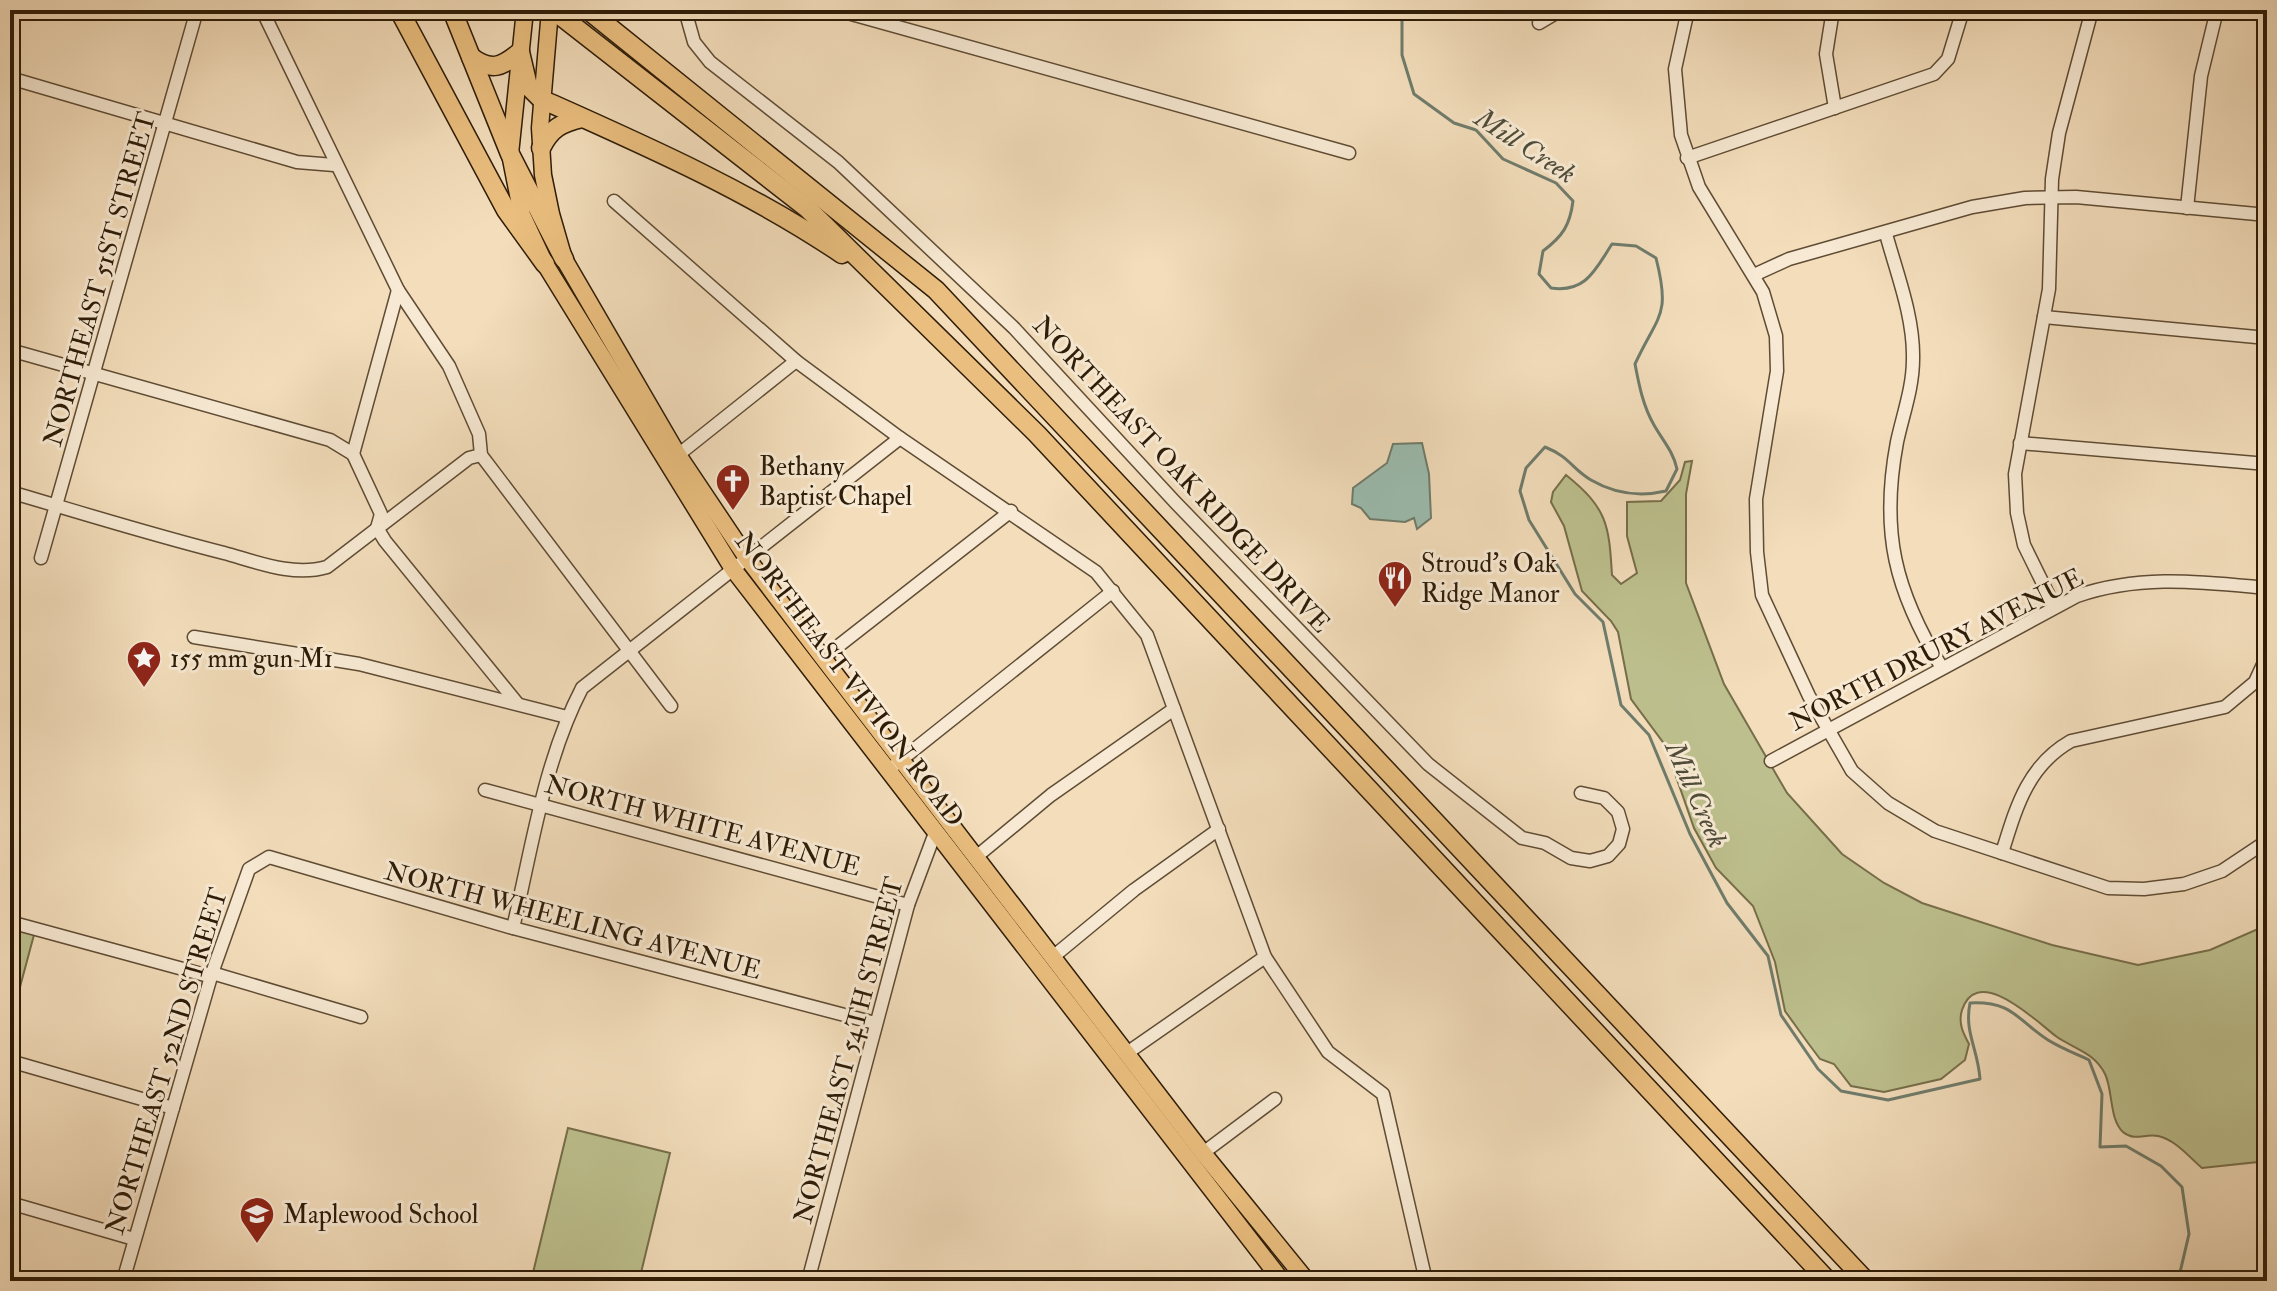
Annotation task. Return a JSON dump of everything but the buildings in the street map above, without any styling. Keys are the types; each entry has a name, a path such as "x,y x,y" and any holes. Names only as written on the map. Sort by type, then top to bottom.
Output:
{"highway":[{"path":"399,10 506,210 545,264"},
{"path":"452,10 510,154 564,259"},
{"path":"552,10 808,209 1048,446 1828,1281"},
{"path":"588,10 936,290 1866,1281"},
{"path":"471,57 490,68 505,65 520,52 528,86 541,99 646,146 804,228 879,279"},
{"path":"541,148 549,133 562,122 582,118"}],"main road":[{"name":"NORTHEAST VIVION ROAD","path":"525,10 510,154 522,215 545,264 733,569 1279,1277"},
{"name":"NORTHEAST VIVION ROAD","path":"552,10 541,99 541,148 551,214 564,259 678,455 747,558 823,658 1203,1153 1307,1281"}],"street":[{"name":"NORTHEAST 51ST STREET","path":"41,558 59,506 197,10"},
{"path":"262,10 334,165 398,290 449,366 471,413 481,455 671,706"},
{"name":"NORTHEAST OAK RIDGE DRIVE","path":"685,10 694,42 710,62 838,162 1014,328 1192,520 1428,764 1522,838 1545,843 1571,858 1590,861 1608,856 1619,844 1623,829 1618,812 1604,798 1581,793"},
{"path":"837,10 1349,153"},
{"path":"1539,23 1561,10"},
{"path":"1688,10 1675,69 1677,111 1687,158 1699,187 1754,275 1771,313 1778,359 1756,499 1762,595 1852,771 1888,803 1935,831 2091,884 2144,889 2203,878 2240,861 2267,841"},
{"path":"1833,10 1826,54 1835,108"},
{"path":"1687,158 1928,77 1940,69 1951,52 1963,10"},
{"path":"2054,606 2029,559 2019,526 2015,484 2052,269 2051,196 2059,133 2092,10"},
{"path":"2187,208 2201,76 2217,10"},
{"path":"10,78 297,162 334,165"},
{"path":"1754,275 1789,259 1886,234 1972,207 2051,196 2267,215"},
{"path":"614,201 796,361 900,438 1096,572 1147,635 1265,957 1328,1052 1383,1094 1426,1281"},
{"path":"1886,234 1910,323 1913,359 1912,383 1889,485 1892,546 1897,580 1910,613 1942,668"},
{"path":"353,454 398,290"},
{"path":"2044,317 2267,338"},
{"path":"10,350 330,440 353,454 381,514 377,528"},
{"path":"678,455 796,361"},
{"path":"513,928 567,717 582,688 900,438"},
{"path":"2020,443 2267,464"},
{"path":"10,492 192,545 290,570 315,570 327,567 469,458 481,455"},
{"path":"823,658 1011,511"},
{"path":"377,528 489,672 517,703"},
{"name":"NORTH DRURY AVENUE","path":"1771,761 1828,727 2054,606 2101,588 2142,580 2183,580 2267,588"},
{"path":"888,771 1113,591"},
{"path":"194,637 359,664 497,702 517,703 567,717"},
{"path":"2002,853 2024,791 2039,765 2052,754 2071,741 2225,707 2255,682 2267,656"},
{"path":"976,857 1051,795 1174,709"},
{"name":"NORTH WHITE AVENUE","path":"485,790 543,803 908,905"},
{"path":"1054,956 1134,890 1219,829"},
{"name":"NORTHEAST 54TH STREET","path":"808,1281 908,905 935,833"},
{"name":"NORTH WHEELING AVENUE","path":"261,859 269,857 513,928 875,1023"},
{"name":"NORTHEAST 52ND STREET","path":"123,1281 212,973 249,869 261,859"},
{"path":"10,922 205,975 212,973 361,1017"},
{"path":"1127,1053 1265,957"},
{"path":"10,1061 173,1108"},
{"path":"1203,1153 1275,1099"},
{"path":"10,1203 134,1239"}],"green space":[{"path":"1692,461 1686,494 1686,583 1724,684 1787,793 1842,854 1884,883 1922,903 2052,945 2138,965 2210,950 2267,925 2267,1161 2202,1168 2165,1138 2127,1135 2115,1120 2105,1074 2096,1061 2057,1037 2023,1010 1994,994 1981,992 1970,997 1961,1015 1962,1028 1969,1044 1965,1060 1941,1079 1884,1092 1851,1086 1834,1064 1820,1059 1785,1011 1775,962 1753,906 1716,868 1694,828 1665,745 1631,699 1618,632 1582,591 1564,526 1551,502 1553,492 1566,475 1590,497 1607,530 1612,575 1621,584 1637,573 1627,536 1627,502 1661,501 1680,480 1685,462"},
{"path":"10,925 35,931 20,987 10,984"},
{"path":"568,1128 670,1153 639,1281 531,1281"}],"shaded area":[{"path":"1422,443 1429,474 1431,518 1417,529 1414,518 1405,522 1370,519 1361,508 1352,504 1353,488 1387,463 1393,444"}],"waterway":[{"name":"Mill Creek","path":"1402,10 1402,55 1414,94 1454,123 1476,130 1503,159 1556,183 1573,201 1564,229 1543,251 1539,274 1551,288 1573,287 1588,278 1612,244 1636,246 1656,258 1662,304 1656,324 1635,364 1647,410 1677,469 1666,491 1637,494 1609,488 1591,480 1545,447 1526,468 1520,491 1529,520 1575,594 1603,622 1621,705 1649,735 1690,834 1727,903 1768,956 1781,1015 1818,1069 1841,1091 1888,1100 1980,1079 1970,1032 1970,1003 1996,1005 2014,1013 2048,1040 2089,1060 2102,1094 2100,1147 2126,1146 2161,1166 2182,1187 2189,1234 2178,1281"}],"place":[{"name":"Bethany Baptist Chapel","path":"733,512"},
{"name":"Stroud's Oak Ridge Manor","path":"1395,609"},
{"name":"155 mm gun M1","path":"144,689"},
{"name":"Maplewood School","path":"257,1245"}]}
